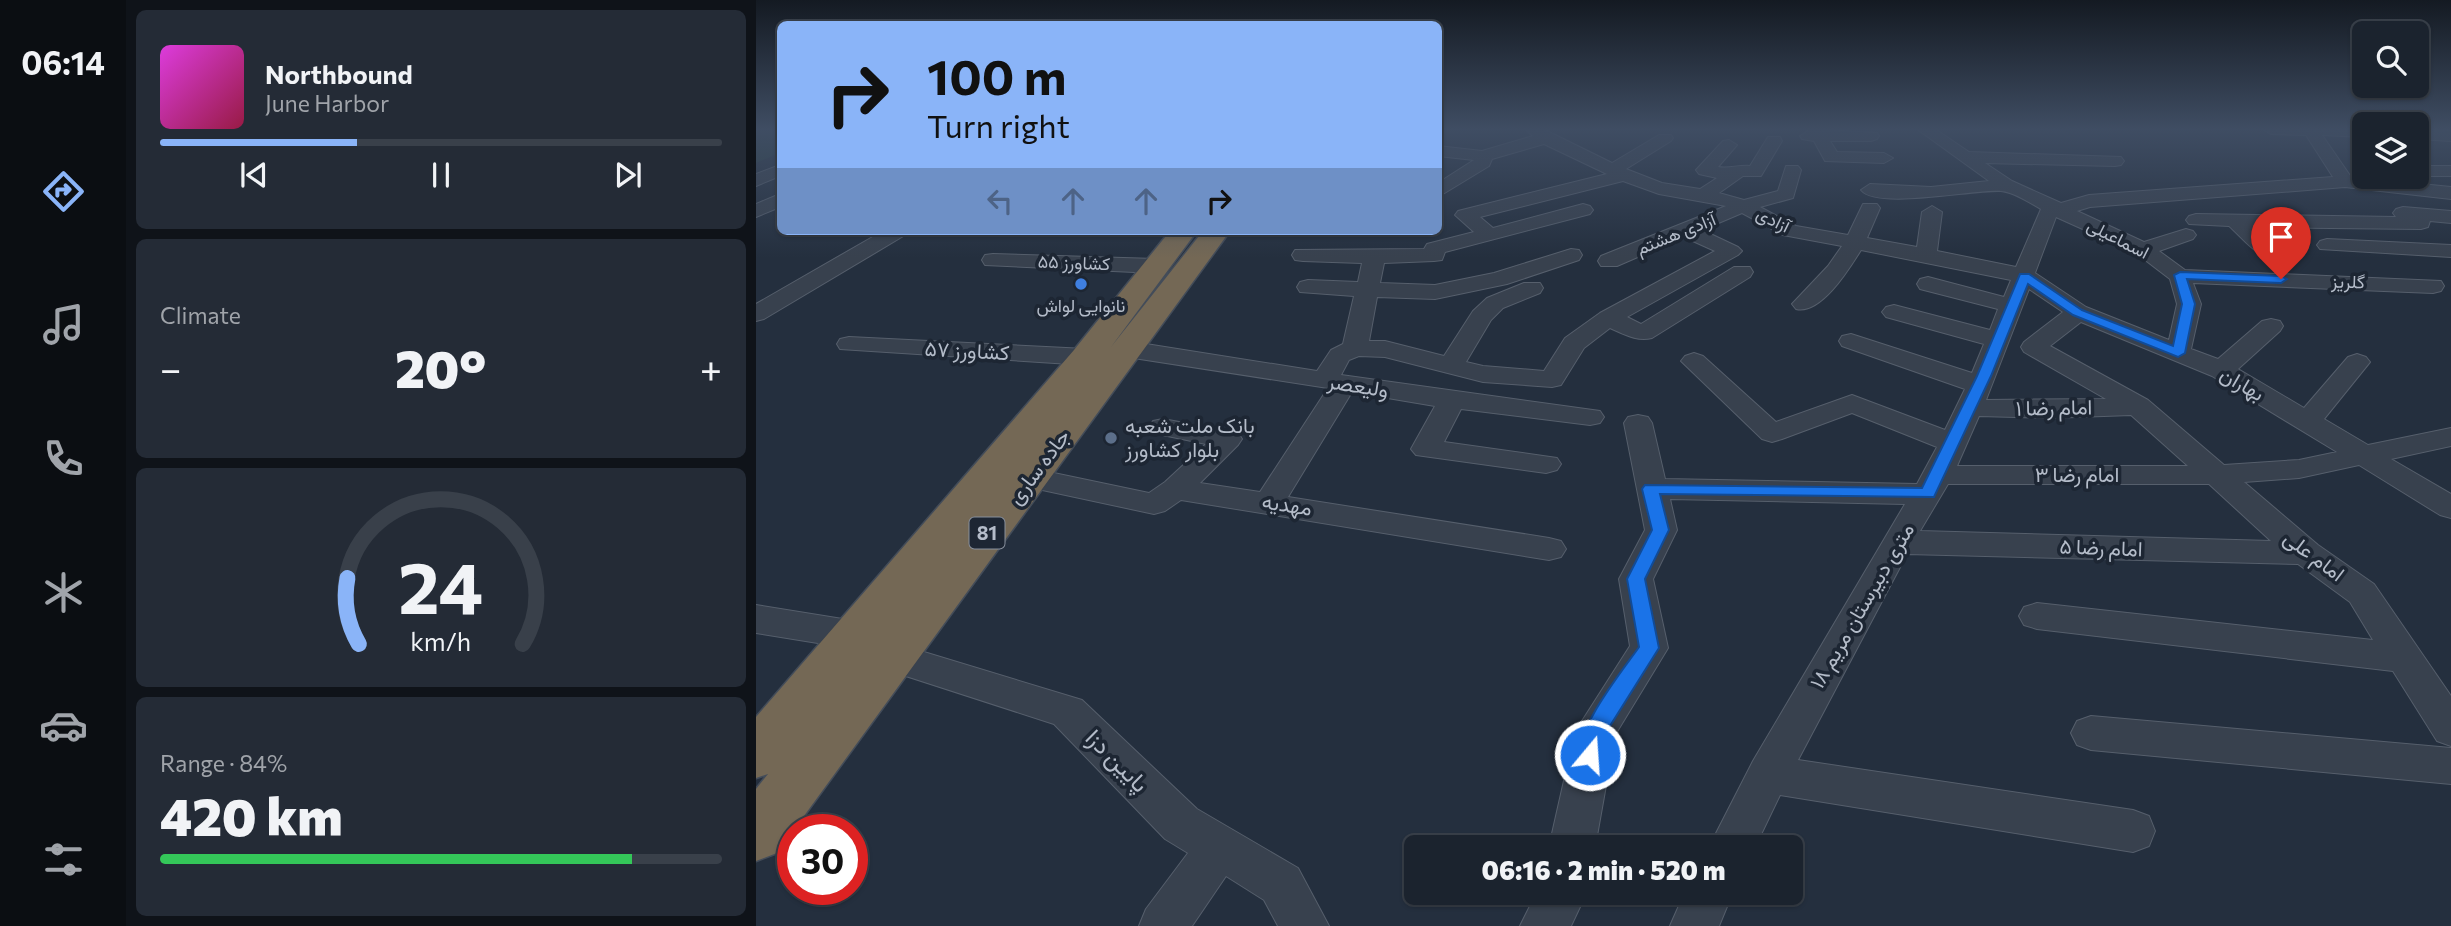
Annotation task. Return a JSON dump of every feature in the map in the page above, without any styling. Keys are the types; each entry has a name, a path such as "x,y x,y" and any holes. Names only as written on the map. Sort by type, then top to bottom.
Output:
{"highway":[{"name":"جاده ساری","path":"756,755 1086,357 1182,235"},
{"name":"جاده ساری","path":"756,834 1214,235"}],"street":[{"path":"756,181 775,172"},
{"path":"1442,189 1468,172"},
{"path":"1489,235 1465,215 1618,172"},
{"name":"آزادی","path":"1620,172 1659,188 1704,195 1743,206 1790,230 1926,254 2019,291"},
{"path":"1717,172 1732,175"},
{"path":"1704,195 1736,172"},
{"name":"آزادی هشتم","path":"1609,261 1743,206 1786,194 1791,172"},
{"name":"اسماعیلی","path":"1989,172 2006,185 2143,248 2180,275"},
{"path":"2339,172 2412,218 2451,236"},
{"path":"2057,210 2089,201 2352,174"},
{"path":"2342,176 2451,193"},
{"path":"1804,303 1843,265 1857,243 1870,199 2006,185"},
{"path":"756,211 777,201"},
{"path":"1303,255 1434,255 1434,248 1583,210"},
{"name":"۱۸ متری دبیرستان مریم","path":"1738,835 1768,774 1897,542 1933,484 1975,396 2048,213 2057,210"},
{"path":"1926,254 1932,212"},
{"path":"2143,248 2191,228 2234,220 2451,218"},
{"path":"2234,220 2270,252"},
{"path":"1269,502 1334,382 1340,355 1355,348 1385,349 1483,374 1552,379 1574,343 1608,318 1731,251 1685,230"},
{"path":"756,314 891,235"},
{"path":"2327,245 2451,251"},
{"path":"1308,287 1435,292 1499,279 1571,255"},
{"path":"1355,348 1374,257"},
{"name":"کشاورز ۵۵","path":"993,260 1156,266"},
{"path":"1608,318 1643,333 1742,272"},
{"path":"2178,353 2189,304 2180,275"},
{"name":"گلریز","path":"2180,275 2433,286"},
{"path":"1928,284 2019,291"},
{"path":"1451,366 1482,316 1495,303 1532,288"},
{"name":"بهاران","path":"2019,291 2221,370 2363,457 2450,506"},
{"path":"1894,312 1998,340"},
{"name":"امام علی","path":"2078,312 2033,347 2142,409 2306,553 2362,593 2451,729"},
{"path":"2221,370 2271,326"},
{"name":"امام رضا ۱","path":"1851,341 1975,396 2049,410 2142,409"},
{"name":"کشاورز ۵۷","path":"849,344 1086,357"},
{"name":"ولیعصر","path":"1127,349 1452,401 1590,417"},
{"path":"1694,361 1772,433 1852,403 1953,443"},
{"path":"2307,422 2357,362"},
{"path":"1452,401 1426,449 1546,464"},
{"path":"1575,835 1595,732 1649,648 1636,579 1661,530 1638,423"},
{"path":"1030,478 1154,504 1176,489 1228,439 1163,426"},
{"name":"امام رضا ۳","path":"1651,489 2216,475 2299,469 2451,438"},
{"name":"مهدیه","path":"1176,489 1549,549"},
{"name":"امام رضا ۵","path":"1897,542 2306,553"},
{"path":"2037,616 2403,658"},
{"path":"756,619 855,635"},
{"name":"پایین دزا","path":"891,657 1068,712 1181,824 1281,884 1306,926"},
{"path":"2091,733 2451,766"},
{"path":"1768,774 2133,831"},
{"path":"1163,926 1220,847"},
{"path":"1544,926 1556,905"},
{"path":"1694,926 1704,905"}],"place":[{"name":"نانوایی لواش","path":"1081,284"},
{"name":"بانک ملت شعبه بلوار کشاورز","path":"1111,438"}],"route":[{"path":"1590,755 1595,732 1649,648 1636,579 1661,530 1651,489 1928,494 1984,376 2025,276 2061,303 2078,312 2178,353 2189,304 2180,275 2281,279"}]}
